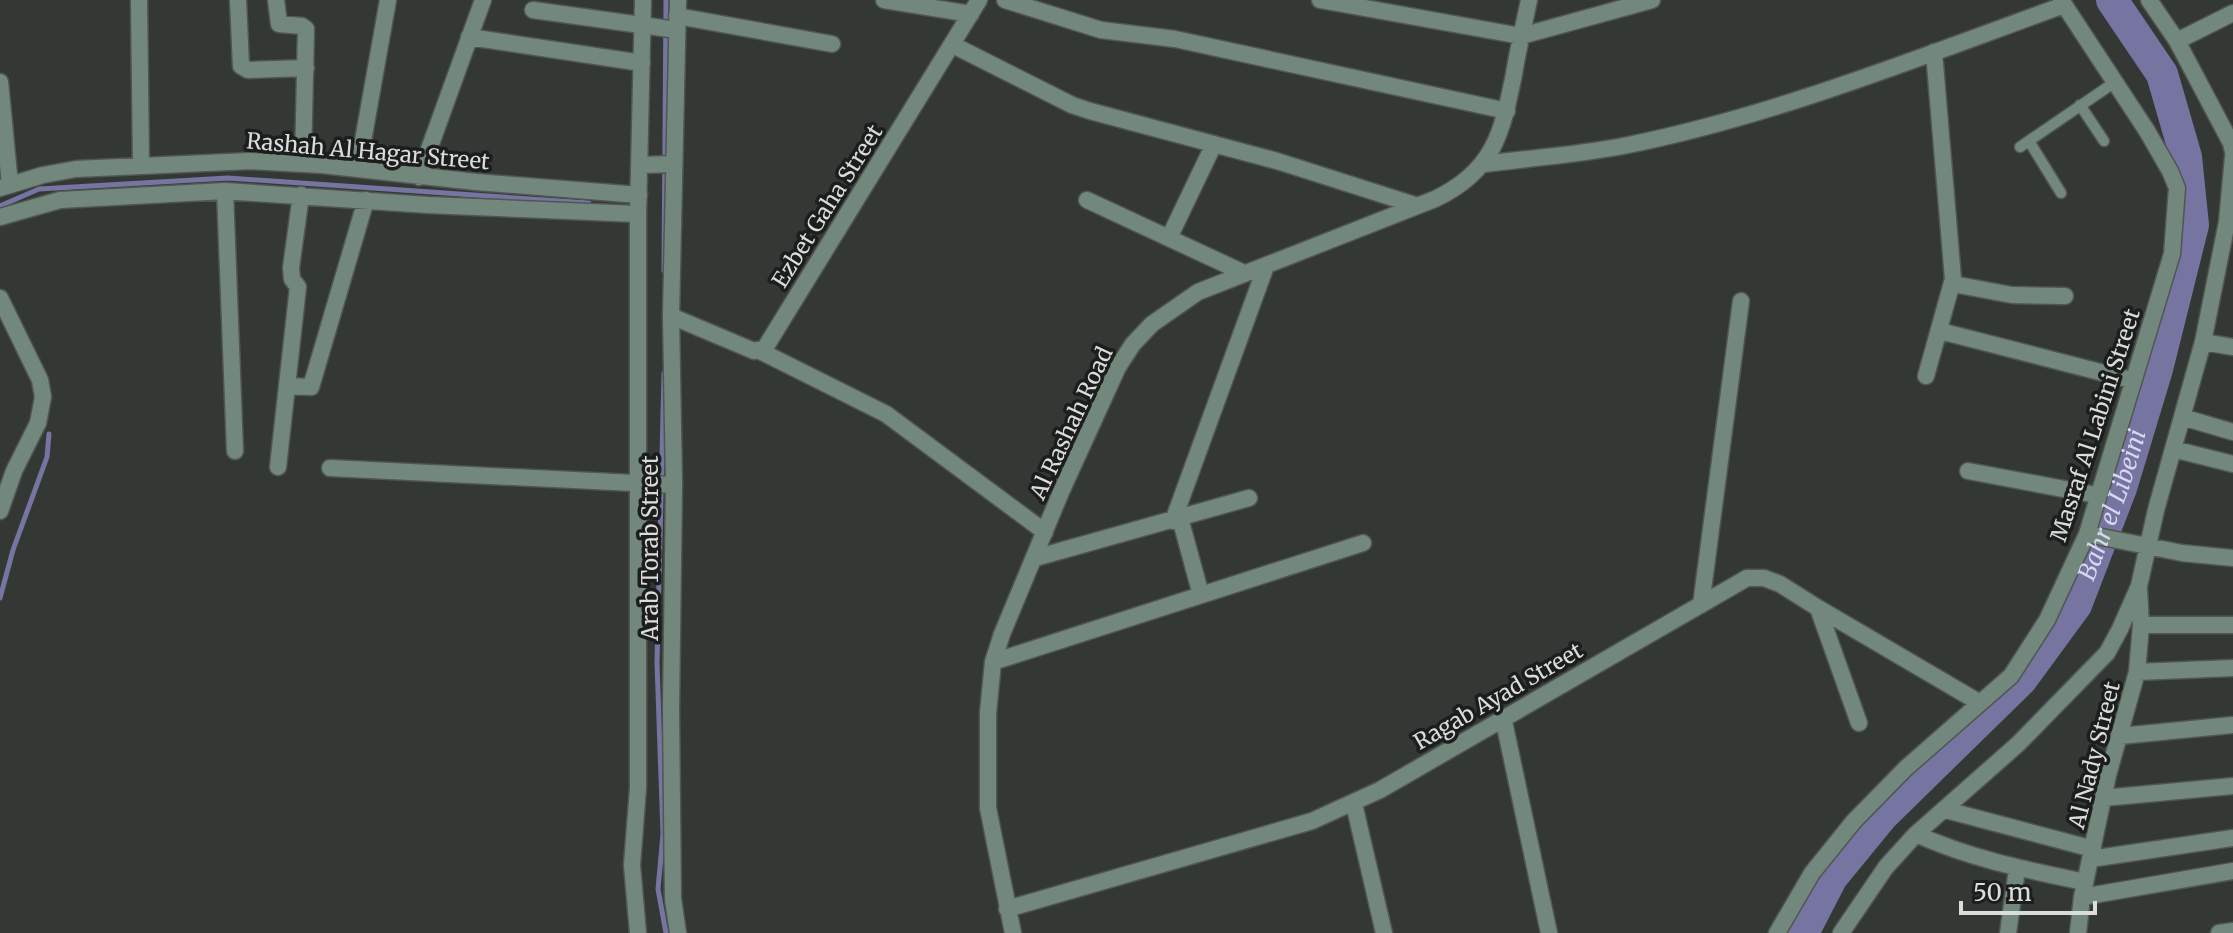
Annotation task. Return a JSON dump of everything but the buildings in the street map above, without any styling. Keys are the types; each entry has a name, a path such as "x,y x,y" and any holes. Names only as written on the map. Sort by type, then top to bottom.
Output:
{"street":[{"path":"139,0 141,165"},
{"path":"238,0 241,66 248,70 306,68"},
{"path":"276,0 279,24 306,29 303,163"},
{"path":"358,169 388,0"},
{"path":"419,177 483,0"},
{"path":"643,0 666,21"},
{"path":"884,0 975,7"},
{"path":"1005,0 1101,30 1206,45 1507,111"},
{"path":"1320,0 1521,36 1652,0"},
{"path":"1841,933 1886,867 1916,834 2018,744 2107,653 2139,586 2203,342 2227,222 2233,148 2177,41 2149,0"},
{"name":"Al Rashah Road","path":"1013,933 988,808 988,713 993,662 1045,532 1118,367 1133,344 1174,306 1198,292 1453,190 1484,164 1494,148 1507,111 1521,36 1534,2"},
{"path":"1484,164 1621,146 1734,119 1934,52 2063,3"},
{"name":"Masraf Al Labini Street","path":"1777,933 1812,873 1854,821 1906,768 2011,676 2047,620 2087,534 2096,495 2172,254 2177,188 2147,131 2063,3"},
{"name":"Ezbet Gaha Street","path":"760,351 765,348 975,7"},
{"path":"533,10 666,21 832,44"},
{"path":"2177,41 2233,13"},
{"path":"658,164 642,63 666,21"},
{"path":"658,164 666,21"},
{"path":"469,37 642,63"},
{"path":"953,45 1072,105 1296,166 1415,205"},
{"path":"1926,376 1953,284 1934,52"},
{"path":"0,82 5,187"},
{"path":"1169,238 1214,144"},
{"name":"Rashah Al Hagar Street","path":"5,187 76,169 250,161 303,163 419,177 639,195"},
{"name":"Arab Torab Street","path":"638,933 632,865 638,788 642,483 638,214 639,195 658,164"},
{"name":"Arab Torab Street","path":"658,164 671,316 673,899 678,933"},
{"path":"225,191 235,451"},
{"name":"Rashah Al Hagar Street","path":"0,217 60,200 225,191 638,214"},
{"path":"278,467 298,287 292,279 291,268 301,195"},
{"path":"287,386 311,387 366,200"},
{"path":"1087,200 1244,273"},
{"path":"1201,595 1176,520 1266,266"},
{"path":"1953,284 2012,295 2065,296"},
{"path":"0,298 40,380 43,397 38,423 14,471 0,511"},
{"path":"1701,605 1741,301"},
{"path":"671,316 760,351 886,414 1045,532"},
{"path":"1940,331 2131,380"},
{"path":"2203,342 2233,347"},
{"path":"2182,417 2233,432"},
{"path":"2173,449 2233,464"},
{"path":"330,468 670,485"},
{"path":"1968,471 2096,495"},
{"path":"1035,558 1249,498"},
{"path":"2087,534 2182,553 2233,558"},
{"path":"993,662 1363,543"},
{"name":"Ragab Ayad Street","path":"1007,909 1301,825 1354,804 1738,581 1755,577 1780,584 1980,703"},
{"name":"Al Nady Street","path":"2078,933 2103,798 2137,672 2141,625 2139,586"},
{"path":"1818,608 1859,723"},
{"path":"2141,625 2233,625"},
{"path":"2137,672 2233,668"},
{"path":"1503,717 1549,933"},
{"path":"2120,736 2233,725"},
{"path":"2103,798 2233,786"},
{"path":"1354,804 1384,933"},
{"path":"1946,810 2092,854 2233,838"},
{"path":"1916,834 1948,848 2084,889 2233,871"},
{"path":"2008,933 2017,869"},
{"path":"2219,933 2233,931"}],"lane":[{"path":"2061,193 2025,144 2115,82"},
{"path":"2080,105 2104,141"}],"waterway":[{"path":"664,271 666,0"},
{"name":"Bahr el Libeini","path":"1803,933 1832,877 1882,816 2021,680 2076,605 2121,488 2157,369 2193,225 2186,157 2162,74 2112,0"},
{"path":"0,206 39,189 228,178 589,203"},
{"path":"664,373 657,663 663,834 658,889 666,933"},
{"path":"0,598 13,550 47,457 49,434"}]}
